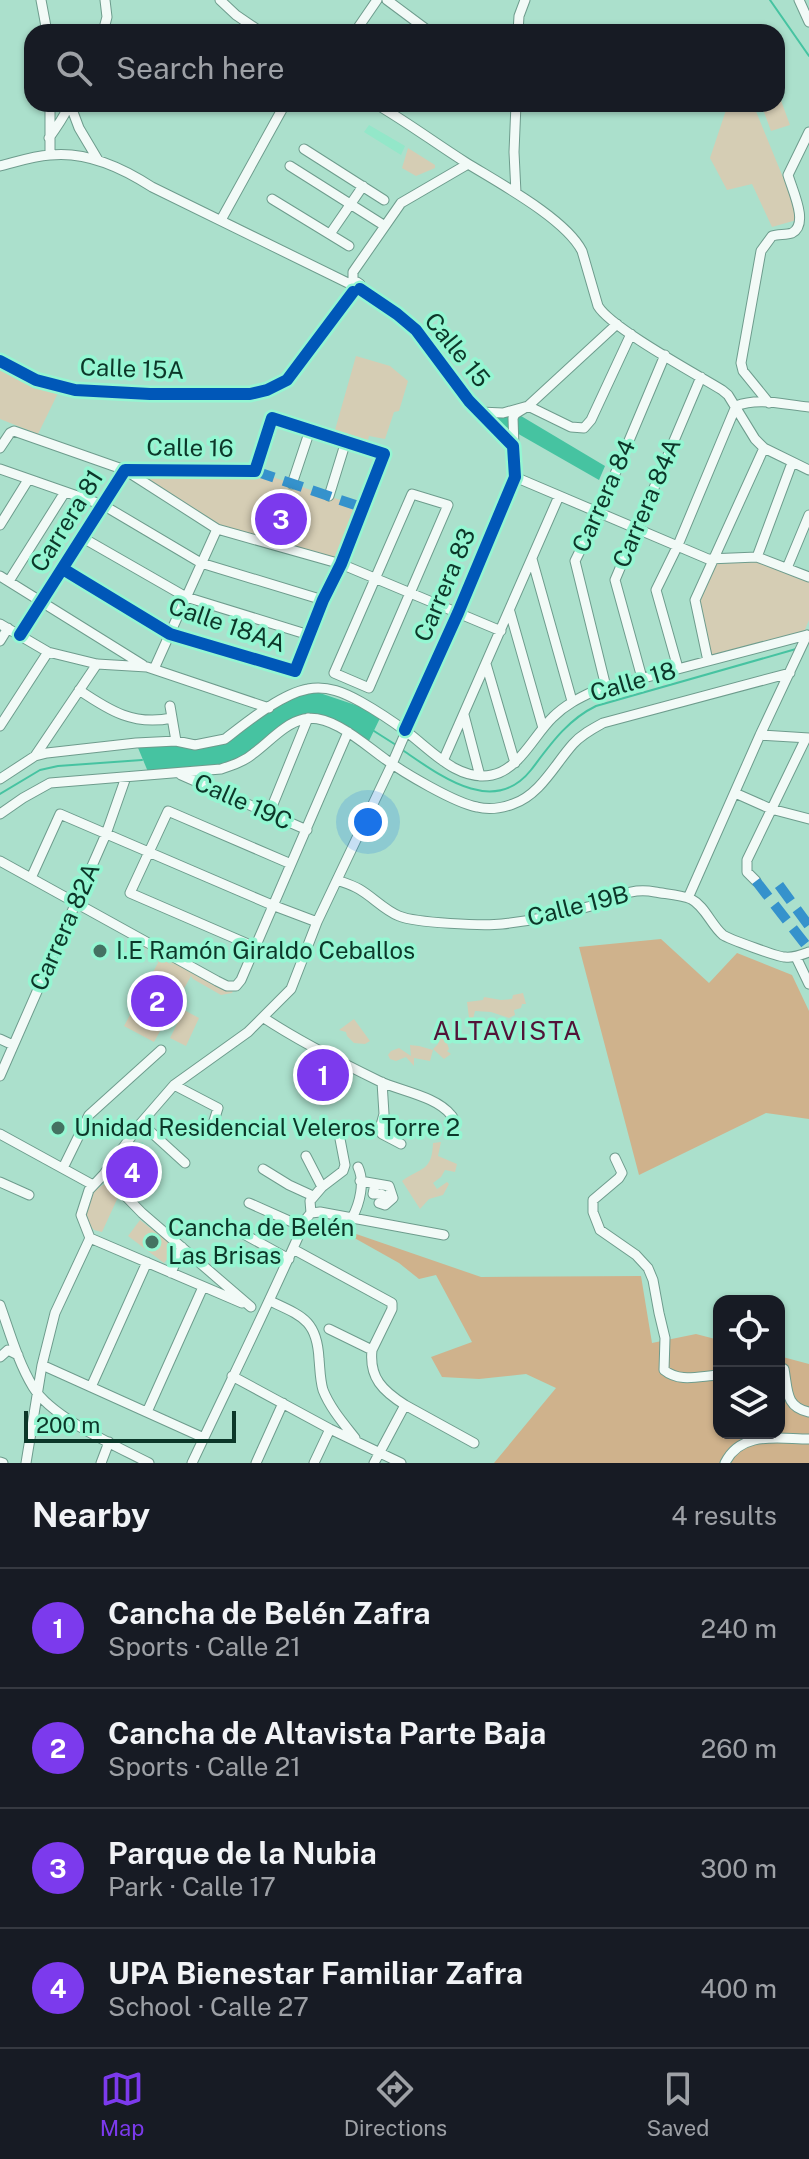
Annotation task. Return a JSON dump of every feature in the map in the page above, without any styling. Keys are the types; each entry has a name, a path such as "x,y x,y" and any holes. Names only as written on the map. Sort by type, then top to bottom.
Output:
{"street":[{"path":"41,0 46,24"},
{"path":"105,0 105,24"},
{"path":"220,0 249,24"},
{"path":"360,24 377,0"},
{"path":"387,0 419,24"},
{"path":"518,24 525,0"},
{"path":"799,0 809,22"},
{"path":"50,155 52,112"},
{"path":"54,119 67,112"},
{"path":"73,112 98,160"},
{"path":"221,220 281,112"},
{"path":"388,112 516,193 566,231 578,243 586,261 600,310 631,334 728,395 764,448 809,470"},
{"path":"516,112 516,193"},
{"path":"769,403 743,371 741,363 761,251 772,236 791,233 802,227 805,220 804,210 788,175 809,132"},
{"path":"304,149 384,200"},
{"name":"Calle 15","path":"0,166 50,155 98,160 123,169 152,187 354,286 416,330 469,401 513,446"},
{"path":"354,286 353,272 401,203 468,164"},
{"path":"490,177 504,175 515,165"},
{"path":"290,166 385,226"},
{"path":"330,234 363,186"},
{"path":"272,199 349,246"},
{"name":"Calle 15A","path":"0,361 36,380 75,390 250,394 287,380 354,286"},
{"path":"480,412 503,413 528,406 617,324"},
{"path":"528,406 571,427 584,428 591,420 631,334"},
{"name":"Carrera 84","path":"606,687 575,563 665,355"},
{"name":"Carrera 84A","path":"642,678 615,580 701,377"},
{"path":"678,668 656,587 678,545 736,406 747,402 809,407"},
{"name":"Carrera 83","path":"93,1185 174,1085 264,1018 291,989 317,922 392,764 515,477 513,418 528,406"},
{"name":"Calle 16","path":"125,470 255,471 272,418 310,430"},
{"path":"83,538 186,597 309,635 364,508 383,453 310,430 292,484"},
{"path":"0,448 14,431 125,470 217,529 341,564 501,631"},
{"path":"329,496 346,441"},
{"path":"708,661 695,600 764,448"},
{"path":"757,557 792,463"},
{"path":"0,469 103,505 201,563 323,600"},
{"name":"Carrera 81","path":"20,635 125,470"},
{"path":"515,477 712,560 757,557 809,577"},
{"path":"0,525 28,480"},
{"path":"65,492 5,578 150,668 269,708"},
{"path":"412,494 448,505 410,593 369,688 334,673 412,494"},
{"path":"443,761 559,496"},
{"path":"787,568 809,515"},
{"path":"150,668 170,634 217,529"},
{"path":"532,559 572,701"},
{"name":"Calle 18AA","path":"63,569 170,634 295,671 309,635"},
{"path":"510,612 543,728"},
{"path":"0,641 4,626 48,652 97,664 150,668"},
{"path":"808,633 688,898 697,903 722,934 732,940 772,955 796,957 809,952"},
{"name":"Calle 18","path":"515,763 550,719 572,701 606,687 808,633"},
{"path":"0,726 48,652"},
{"path":"0,779 35,756 97,664"},
{"path":"35,756 123,744 176,741 195,745 218,742 288,696 323,688 338,691 382,714 403,735 466,773 494,775 515,763 486,664"},
{"name":"Calle 18","path":"308,718 322,720 348,732 392,764 474,807 491,808 512,805 538,788 573,744 603,723 790,673"},
{"path":"79,690 110,711 137,720 172,718"},
{"path":"170,706 176,741"},
{"path":"464,715 480,776"},
{"path":"178,774 231,766 253,755 297,721 308,718"},
{"path":"269,814 308,718"},
{"path":"0,861 231,987 240,983 348,732"},
{"path":"756,881 746,870 747,860 808,738 760,735"},
{"name":"Calle 19C","path":"0,814 50,783 178,774 307,830"},
{"name":"Carrera 82A","path":"0,1076 77,903 126,777"},
{"path":"735,793 771,809 809,819"},
{"path":"255,947 130,893 168,811 291,864"},
{"path":"31,878 60,814 317,922"},
{"name":"Calle 19B","path":"337,880 357,887 388,910 407,919 487,925 574,911 631,891 688,898"},
{"path":"796,957 809,984"},
{"path":"264,1018 299,1040 382,1082 418,1094 451,1114 453,1133"},
{"path":"0,1039 13,1045"},
{"path":"63,1168 89,1115 161,1050"},
{"path":"382,1082 384,1114 380,1129 382,1134 401,1144"},
{"path":"174,1085 218,1108 213,1124"},
{"path":"141,1123 185,1163"},
{"path":"0,1134 93,1185 84,1201 81,1215 90,1238 263,1313"},
{"path":"192,1463 311,1213 310,1201 343,1171 345,1165 340,1139"},
{"path":"306,1156 322,1187"},
{"path":"615,1158 622,1173 593,1200 593,1212 600,1230 636,1255 648,1268 665,1338 664,1370 672,1377 683,1379 713,1376"},
{"path":"352,1218 360,1196 361,1171 358,1167"},
{"path":"263,1169 313,1196"},
{"path":"104,1174 142,1213 251,1307"},
{"path":"360,1181 379,1192 385,1205 394,1196 389,1186 379,1192"},
{"path":"0,1182 29,1195"},
{"path":"249,1203 303,1227"},
{"path":"311,1213 320,1212 444,1235"},
{"path":"240,1232 289,1259"},
{"path":"26,1463 42,1365 55,1313 90,1238"},
{"path":"171,1273 182,1247"},
{"path":"293,1249 392,1303 372,1350 371,1363 376,1382 405,1405 474,1443"},
{"path":"91,1387 147,1262"},
{"path":"147,1412 203,1287"},
{"path":"270,1301 301,1316 310,1324 318,1349 323,1390 334,1411 357,1441"},
{"path":"0,1305 18,1355 38,1393 63,1415 149,1463"},
{"path":"329,1329 372,1350"},
{"path":"0,1357 8,1350 18,1355"},
{"path":"42,1365 204,1438"},
{"path":"781,1367 784,1369 789,1400 798,1410 809,1412"},
{"path":"232,1376 401,1463"},
{"path":"256,1463 283,1403"},
{"path":"374,1463 405,1405"},
{"path":"314,1463 330,1429"},
{"path":"725,1463 740,1445 759,1437 809,1439"},
{"path":"101,1463 109,1442"}],"shaded area":[{"path":"785,111 790,125 771,131 764,112"},
{"path":"725,112 756,112 800,219 772,227 752,184 727,190 710,158"},
{"path":"369,125 405,146 401,155 364,132"},
{"path":"408,148 435,165 435,168 416,176 402,168"},
{"path":"356,356 390,366 408,381 399,411 394,412 385,439 369,436 368,440 335,430"},
{"path":"0,364 37,386 60,389 38,434 0,419"},
{"path":"511,410 605,466 599,480 480,412"},
{"path":"125,470 255,471 364,508 341,564 217,529"},
{"path":"756,561 809,580 809,620 804,632 711,656 698,603 715,564"},
{"path":"308,689 382,714 367,745 314,719 286,728 240,762 151,779 136,743 195,745 230,735 269,708"},
{"path":"661,939 709,983 737,953 792,975 809,1011 809,1119 766,1113 639,1175 579,947"},
{"path":"139,942 234,989 232,993 221,995 191,976 154,1042 124,1026 160,959 175,966"},
{"path":"523,993 526,1004 514,1010 515,1015 509,1018 475,1011 473,1019 469,1018 467,1002 483,1000 484,997 512,999 513,995"},
{"path":"184,1010 199,1018 186,1046 170,1038"},
{"path":"354,1019 370,1041 365,1044 354,1043 346,1032 339,1030"},
{"path":"451,1028 447,1051 451,1054 444,1059 433,1049 438,1044 439,1033"},
{"path":"410,1045 433,1050 430,1061 414,1058 414,1066 406,1057 396,1061 390,1059 388,1055 391,1051 399,1048 411,1056"},
{"path":"311,1058 343,1071 334,1092 302,1078"},
{"path":"142,1142 150,1149 136,1164 136,1180 145,1191 138,1197 127,1184 127,1159"},
{"path":"441,1142 438,1156 457,1164 455,1172 445,1170 433,1183 437,1189 447,1182 449,1184 443,1195 429,1199 420,1209 402,1181 428,1164 433,1143"},
{"path":"105,1184 119,1195 102,1232 94,1230 86,1211 89,1198"},
{"name":"Cancha de Belén Las Brisas","path":"140,1220 176,1248 164,1263 128,1236"},
{"path":"333,1226 481,1277 641,1276 652,1343 696,1334 713,1338 713,1439 785,1439 785,1358 809,1364 809,1463 494,1463 556,1388 526,1374 479,1379 442,1377 431,1357 472,1342 436,1275 419,1279 399,1263"}],"waterway":[{"path":"770,0 809,56"},
{"path":"401,749 432,770 466,787 483,791 500,790 516,784 568,726 596,706 796,649"},
{"path":"374,731 396,745"},
{"path":"0,794 40,770 142,760"}],"marked path":[{"path":"255,471 364,508"},
{"path":"756,881 809,949"},
{"path":"779,885 809,926"}],"cycle path":[{"path":"360,289 416,330 469,401 513,446 515,477 405,730"},
{"path":"0,361 36,380 75,390 250,394 287,380 353,292"},
{"path":"20,635 125,470 255,471 272,418 384,454 295,671 170,634 63,569"}],"place":[{"name":"Parque de la Nubia","path":"281,519"},
{"name":"I.E Ramón Giraldo Ceballos","path":"100,951"},
{"name":"Cancha de Altavista Parte Baja","path":"157,1001"},
{"name":"Cancha de Belén Zafra","path":"323,1075"},
{"name":"Unidad Residencial Veleros Torre 2","path":"58,1128"},
{"name":"UPA Bienestar Familiar Zafra","path":"132,1172"},
{"name":"Cancha de Belén Las Brisas","path":"152,1242"}],"district":[{"name":"ALTAVISTA","path":"508,1031"}]}
